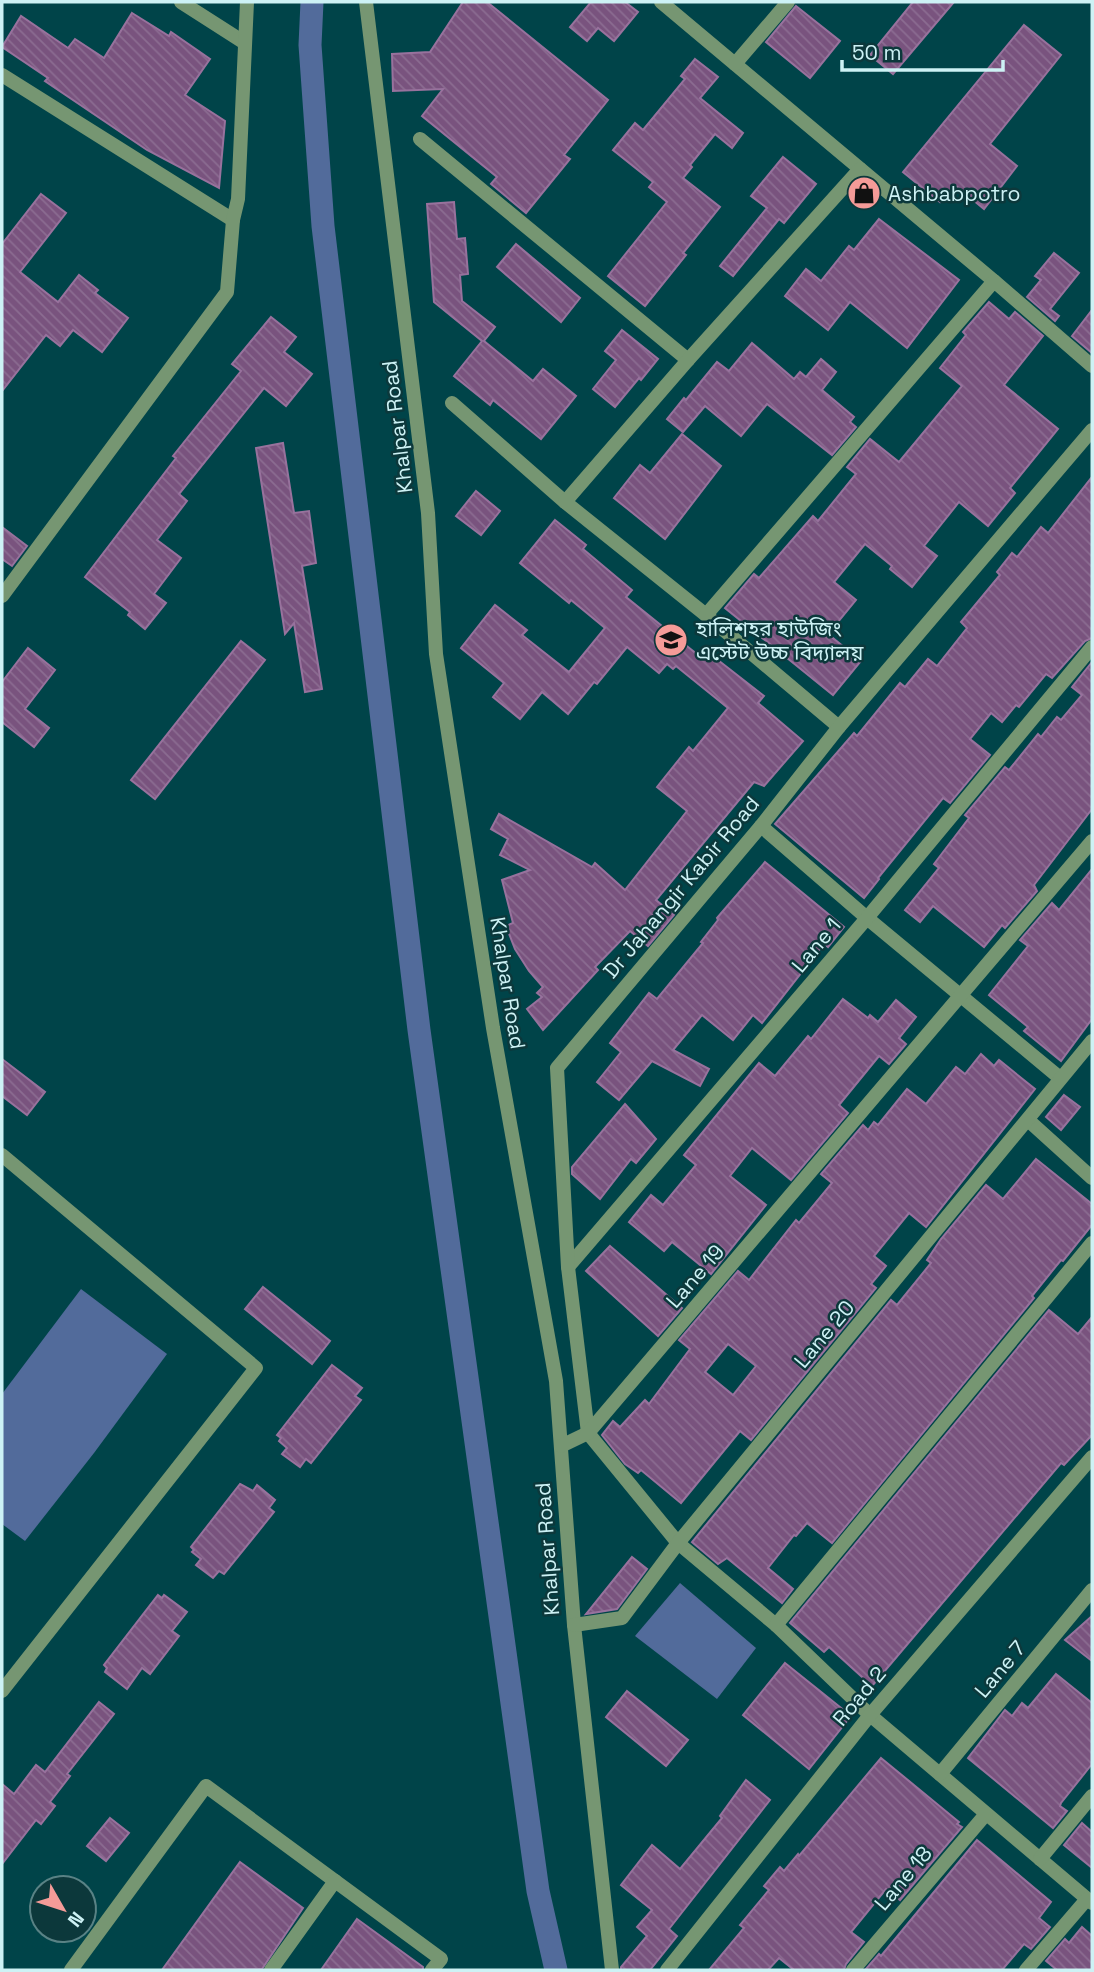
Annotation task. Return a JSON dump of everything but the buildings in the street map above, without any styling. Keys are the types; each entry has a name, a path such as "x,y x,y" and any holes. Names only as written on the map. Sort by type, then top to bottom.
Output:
{"street":[{"path":"181,2 245,43"},
{"path":"2,597 227,292 233,220 238,199 247,2"},
{"name":"Khalpar Road","path":"366,2 428,513 436,654 493,1028 556,1381 574,1625 612,1970"},
{"path":"661,2 995,281 1092,366"},
{"path":"735,64 788,2"},
{"path":"2,75 233,220"},
{"path":"420,139 688,360"},
{"path":"565,502 860,169"},
{"path":"706,615 995,281"},
{"path":"452,403 565,502 706,615 839,727"},
{"name":"Dr Jahangir Kabir Road","path":"588,1433 568,1267 558,1068 761,826 839,727 1092,430"},
{"name":"Lane 1","path":"568,1267 867,918 1092,647"},
{"path":"761,826 1060,1078"},
{"name":"Lane 19","path":"588,1433 1092,841"},
{"name":"Lane 20","path":"574,1625 622,1618 678,1543 1092,1041"},
{"path":"1028,1120 1092,1178"},
{"path":"2,1155 256,1368 2,1691"},
{"path":"776,1625 1092,1243"},
{"path":"561,1446 588,1433 678,1543 776,1625 870,1715 1090,1901 1026,1970"},
{"name":"Road 2","path":"667,1970 870,1715 1092,1457"},
{"name":"Lane 7","path":"940,1774 1092,1590"},
{"path":"71,1970 206,1786 442,1959 432,1970"},
{"path":"1040,1859 1092,1796"},
{"name":"Lane 18","path":"853,1970 986,1814"},
{"path":"271,1970 335,1881"}],"water":[{"path":"81,1289 167,1354 25,1541 2,1524 2,1394"},
{"path":"680,1583 756,1648 717,1699 635,1636"}],"waterway":[{"path":"312,2 310,45 323,226 419,1030 538,1891 556,1970"}],"place":[{"name":"Ashbabpotro","path":"864,193"},
{"name":"হালিশহর হাউজিং এস্টেট উচ্চ বিদ্যালয়","path":"671,640"}]}
